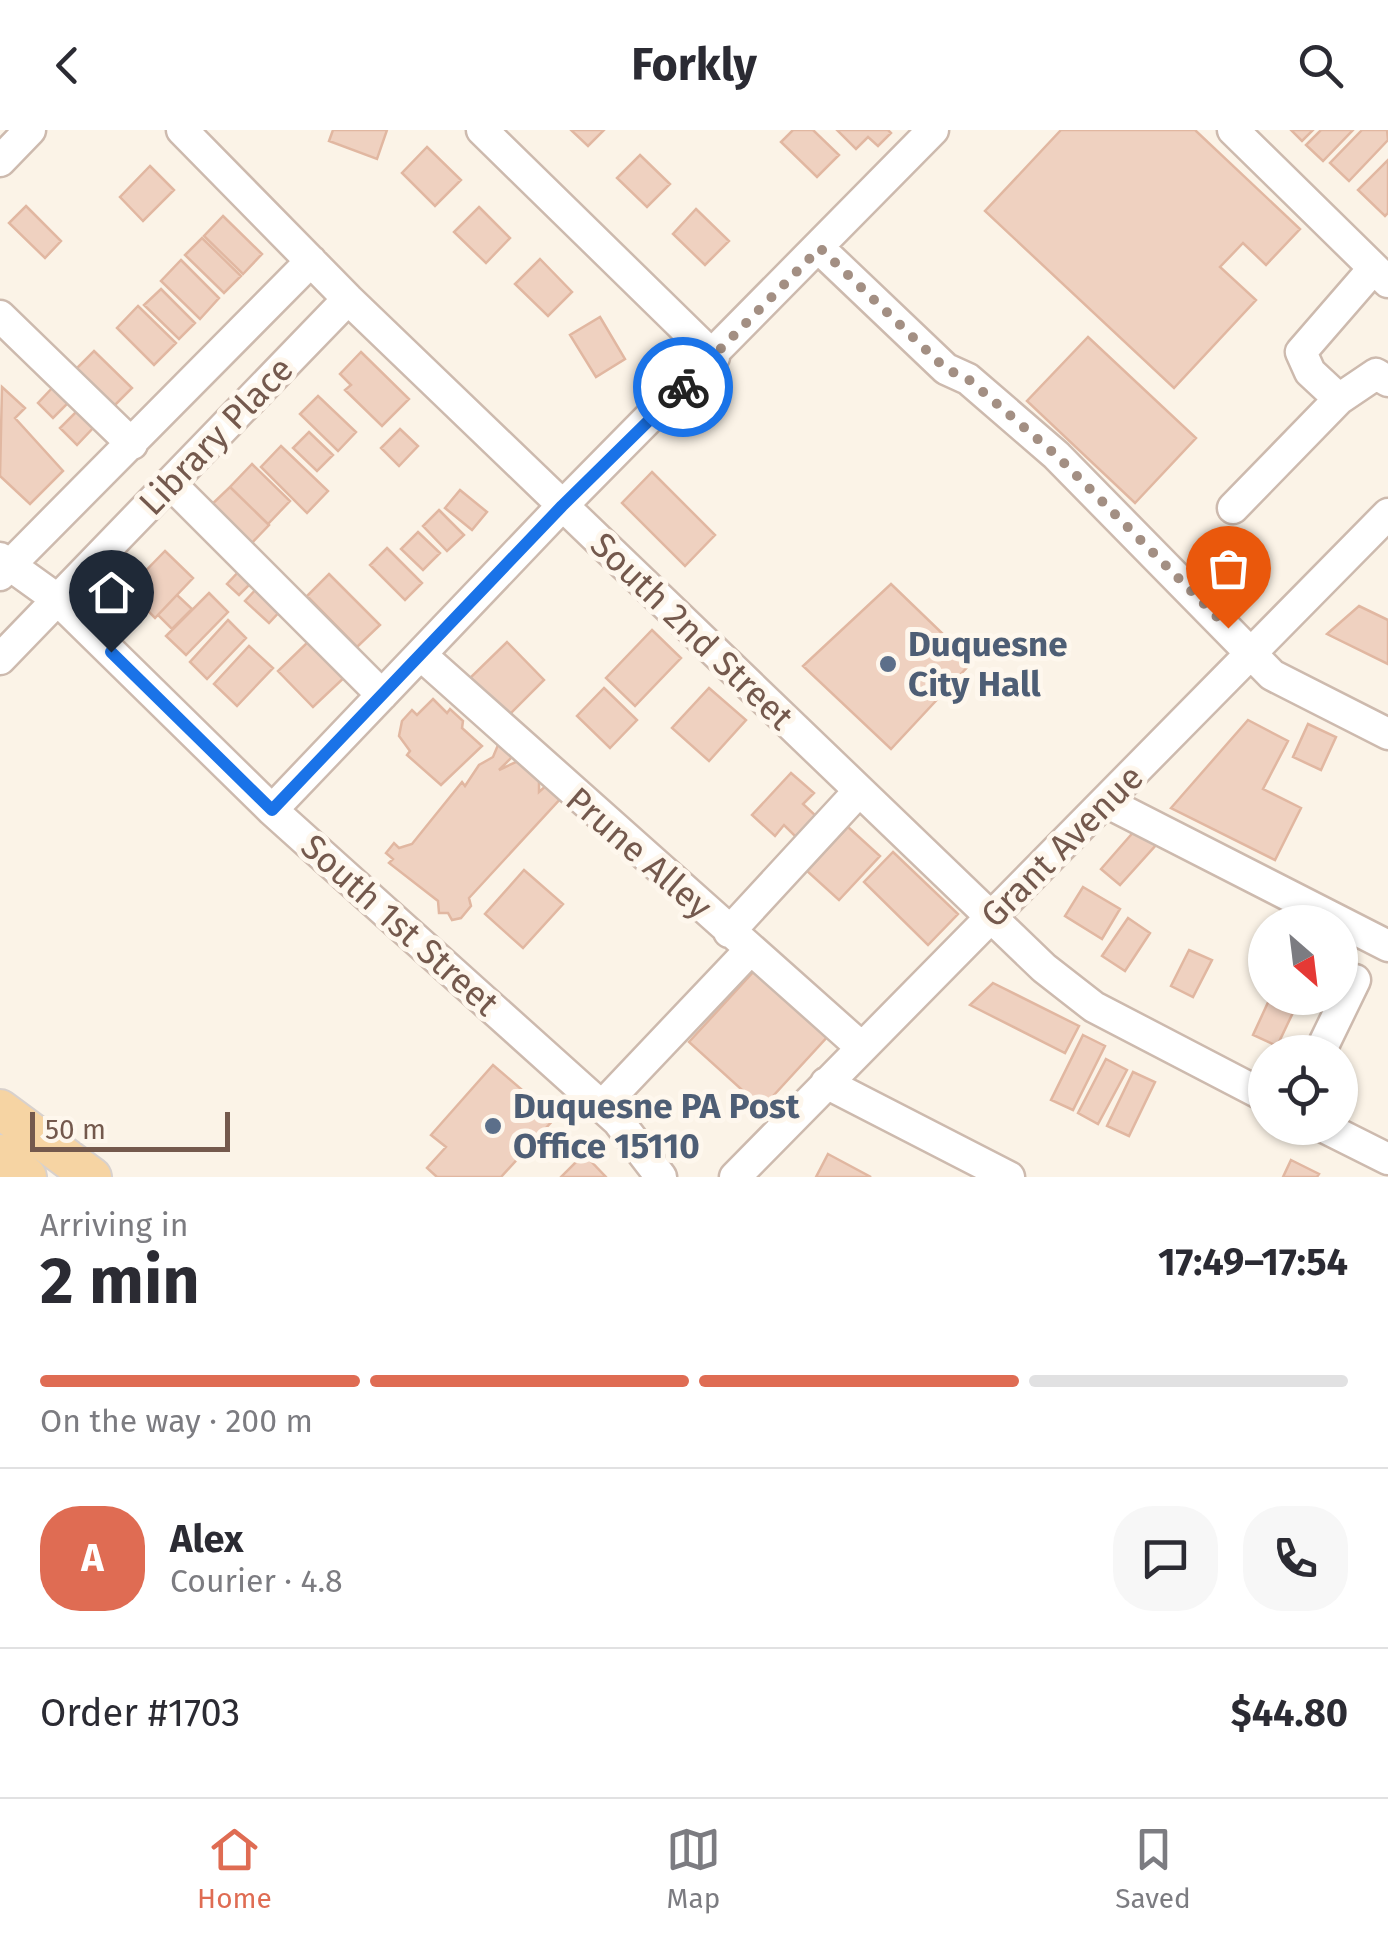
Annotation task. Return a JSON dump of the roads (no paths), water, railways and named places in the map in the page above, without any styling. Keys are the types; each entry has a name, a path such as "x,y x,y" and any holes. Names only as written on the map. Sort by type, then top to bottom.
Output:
{"main road":[{"path":"0,1110 92,1177"},
{"path":"0,1154 27,1177"}],"street":[{"path":"0,161 30,130"},
{"name":"South 2nd Street","path":"182,130 348,299 991,918 1094,1007 1248,1087"},
{"path":"482,130 714,357"},
{"path":"272,810 562,506 714,357 933,130"},
{"path":"1232,130 1380,265 1304,343 1301,352 1310,372 1340,399"},
{"path":"820,248 946,369 968,379 1056,455 1272,676 1388,734"},
{"name":"Library Place","path":"3,566 132,444 311,261"},
{"name":"Library Place","path":"0,659 348,299"},
{"path":"0,316 132,444"},
{"path":"1234,508 1340,399 1368,376 1376,374 1388,380"},
{"path":"170,483 382,695"},
{"name":"Grant Avenue","path":"735,1177 1387,516"},
{"name":"South 1st Street","path":"3,566 57,599 272,810 602,1106 661,1177"},
{"name":"Prune Alley","path":"422,655 861,1047"},
{"path":"602,1106 859,792"},
{"path":"1106,802 1388,946"},
{"path":"826,1083 1009,1177"},
{"path":"1358,1144 1388,1159"}],"place":[{"name":"Duquesne City Hall","path":"888,664"},
{"name":"Duquesne PA Post Office 15110","path":"493,1126"}]}
